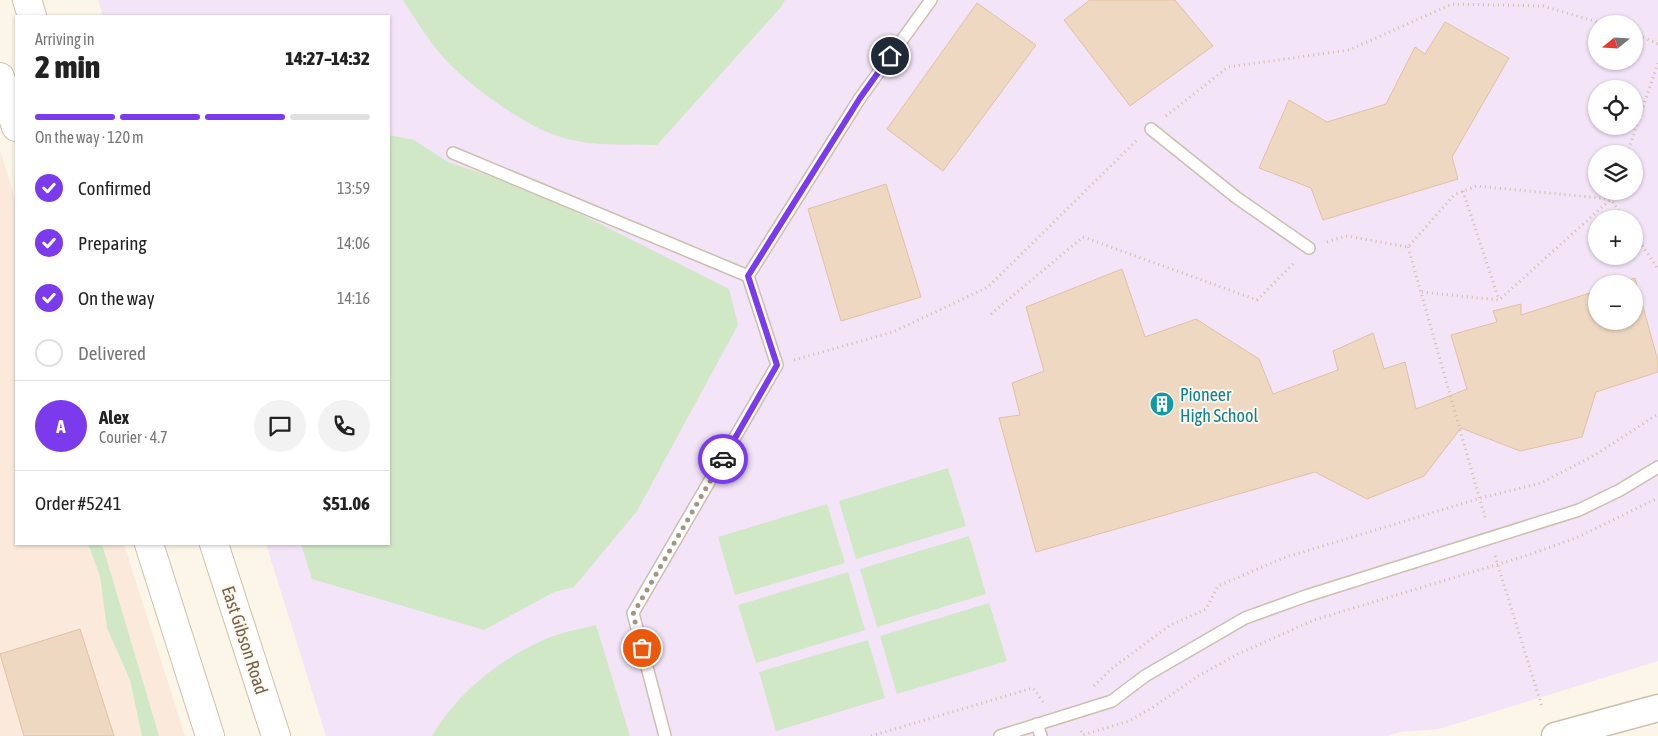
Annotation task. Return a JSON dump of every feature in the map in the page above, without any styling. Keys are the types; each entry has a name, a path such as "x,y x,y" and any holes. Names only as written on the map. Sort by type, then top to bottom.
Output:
{"main road":[{"path":"27,0 32,15"},
{"path":"5,86 15,124"},
{"path":"149,545 210,736"},
{"name":"East Gibson Road","path":"214,545 276,736"}],"street":[{"path":"1555,736 1658,708"}],"lane":[{"path":"748,276 860,98 931,0"},
{"path":"1151,129 1237,198 1309,248"},
{"path":"453,153 748,276 777,365 633,614 665,736"},
{"path":"1000,736 1112,701 1145,676 1245,618 1306,596 1491,540 1578,510 1620,490 1658,467"},
{"path":"1038,724 1042,736"}],"path":[{"path":"1643,37 1658,44"},
{"path":"1630,145 1658,63"},
{"path":"1463,192 1499,300"},
{"path":"1422,292 1499,300 1610,200"},
{"path":"1643,246 1658,269"},
{"path":"1408,247 1491,540 1542,707"},
{"path":"1091,688 1111,669 1169,626 1206,609 1218,586 1283,558 1480,498 1541,483 1595,455 1658,414"},
{"path":"1076,713 1083,735 1129,720 1152,708 1198,676 1238,654 1314,620 1498,564 1576,538 1658,498"},
{"path":"871,736 1033,688 1041,703 1048,701"}],"shaded area":[{"name":"Pioneer High School","path":"98,0 1658,0 1658,661 1439,729 1400,732 1388,736 326,736 266,545 390,545 390,15 103,15"},
{"path":"0,150 15,199 15,545 124,545 185,736 0,736"}],"green space":[{"path":"403,0 785,0 781,7 657,145 607,144 570,140 545,131 514,114 468,81 445,59 423,31"},
{"path":"390,135 414,140 448,162 537,192 729,289 738,325 637,511 574,587 554,592 484,630 312,579 301,545 390,545"},
{"path":"948,468 966,526 856,559 839,501"},
{"path":"827,504 845,563 735,595 718,537"},
{"path":"969,536 986,594 877,627 860,569"},
{"path":"88,545 102,545 159,736 142,736 130,680 107,628 100,576"},
{"path":"848,572 865,630 756,663 738,605"},
{"path":"989,603 1007,661 897,694 880,636"},
{"path":"596,625 630,736 432,736 454,705 468,691 482,678 514,655 548,638"},
{"path":"868,640 885,698 776,731 759,672"}],"building":[{"path":"1090,0 1175,0 1213,46 1130,106 1064,20"},
{"path":"977,3 1036,45 943,171 887,129"},
{"path":"1445,22 1509,58 1452,157 1458,179 1323,220 1311,188 1259,168 1289,100 1327,122 1386,104 1415,47 1425,54"},
{"path":"886,184 921,297 841,321 808,209"},
{"path":"1122,269 1145,337 1196,319 1259,359 1273,394 1338,370 1333,351 1373,333 1384,369 1405,362 1416,409 1467,389 1451,335 1497,322 1493,311 1521,304 1521,315 1588,294 1588,330 1643,330 1643,307 1658,361 1658,372 1596,392 1582,437 1520,451 1461,428 1424,476 1367,499 1315,472 1036,552 999,418 1020,415 1012,383 1044,371 1026,307"},
{"path":"80,629 114,736 24,736 0,654"}],"way so far":[{"path":"642,648 633,614 723,459"}],"place":[{"name":"Pioneer High School","path":"1162,404"}],"route":[{"path":"723,459 777,365 748,276 860,98 890,56"}]}
